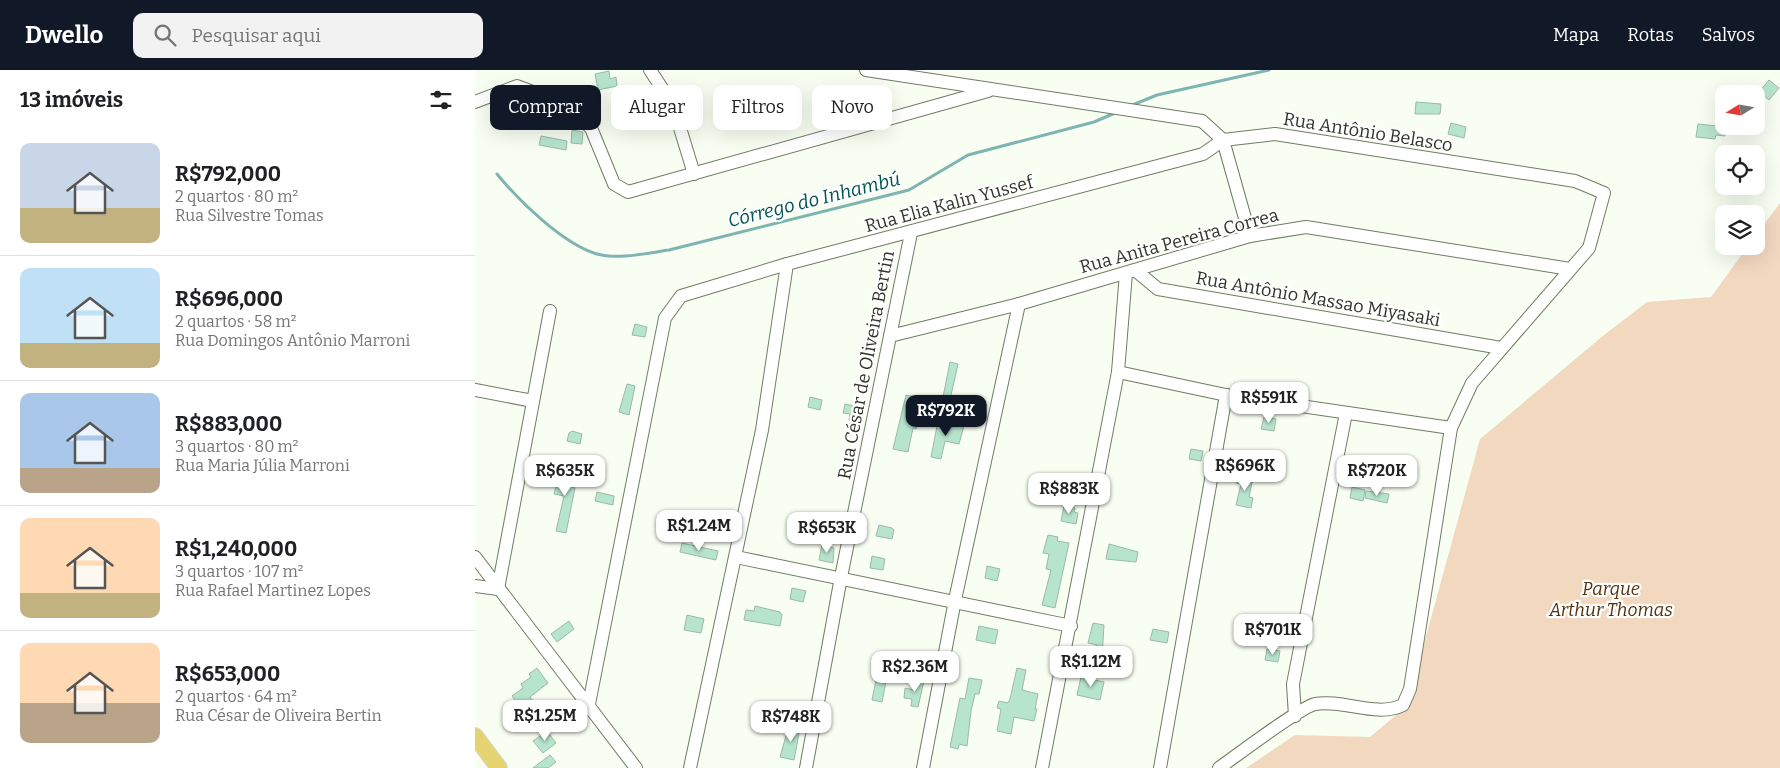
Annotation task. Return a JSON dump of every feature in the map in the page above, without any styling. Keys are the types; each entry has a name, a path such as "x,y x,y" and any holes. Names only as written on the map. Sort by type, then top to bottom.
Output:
{"main road":[{"path":"475,736 499,768"}],"street":[{"path":"650,70 673,106 695,174"},
{"path":"866,70 1202,121 1223,140 1250,236"},
{"path":"475,102 517,86 560,102 591,128 614,184 628,192 995,90"},
{"name":"Rua Antônio Belasco","path":"1223,140 1275,134 1575,181 1603,193 1589,248 1569,269"},
{"name":"Rua Elia Kalin Yussef","path":"588,709 665,318 681,296 787,264 911,233 1203,154 1223,140"},
{"name":"Rua Anita Pereira Correa","path":"890,336 1019,304 1250,236 1307,226 1569,269"},
{"name":"Rua César de Oliveira Bertin","path":"806,768 841,578 911,233"},
{"path":"690,768 763,430 787,264"},
{"path":"1219,768 1295,716 1317,704 1387,710 1403,705 1410,688 1451,428 1472,383 1569,269"},
{"path":"1042,768 1071,626 1118,372 1131,271"},
{"name":"Rua Antônio Massao Miyasaki","path":"1131,271 1158,289 1501,348"},
{"path":"923,768 955,600 1019,304"},
{"path":"498,590 550,311"},
{"path":"1118,372 1226,395 1451,428"},
{"path":"475,390 533,401"},
{"path":"1160,768 1226,395"},
{"path":"1295,716 1293,684 1346,413"},
{"path":"475,557 588,709 635,768"},
{"path":"736,557 955,600 1071,626"},
{"path":"475,586 498,590"}],"green space":[{"name":"Parque Arthur Thomas","path":"1780,203 1780,768 1246,768 1295,735 1370,737 1407,706 1480,439 1604,335 1647,302 1711,297 1741,255 1765,255 1765,223"}],"building":[{"path":"609,71 610,79 616,77 617,85 611,85 611,87 601,89 601,85 597,85 595,74"},
{"path":"1769,80 1779,88 1769,100 1765,97 1765,85"},
{"path":"1416,102 1441,104 1440,114 1415,114"},
{"path":"1451,123 1466,127 1464,138 1448,134"},
{"path":"1698,124 1715,126 1715,139 1696,137"},
{"path":"572,130 583,132 582,144 571,143"},
{"path":"541,136 567,141 566,150 539,145"},
{"path":"635,324 647,327 645,337 632,335"},
{"path":"950,362 958,364 949,404 942,402"},
{"path":"627,384 635,386 629,415 619,412"},
{"path":"906,395 919,398 914,419 918,420 916,429 913,428 908,452 893,449"},
{"path":"810,397 822,400 820,410 808,407"},
{"path":"845,404 864,408 860,422 849,420 850,414 843,413"},
{"path":"1264,417 1276,419 1274,431 1261,429"},
{"path":"938,421 964,426 959,444 945,441 941,459 931,457"},
{"path":"572,431 582,434 580,444 567,441 569,433"},
{"path":"1191,449 1203,451 1201,461 1189,459"},
{"path":"566,467 576,469 572,487 575,488 566,533 556,531 564,496 554,494 556,486 549,485 551,477 563,480"},
{"path":"1238,475 1253,478 1249,497 1253,498 1251,508 1236,505 1241,484 1236,483"},
{"path":"1352,487 1365,490 1363,501 1350,498"},
{"path":"1366,491 1389,494 1387,503 1365,498"},
{"path":"597,492 614,496 613,505 595,501"},
{"path":"1064,506 1075,508 1074,512 1078,513 1076,524 1061,521"},
{"path":"879,525 894,530 892,539 876,536"},
{"path":"1048,535 1058,537 1057,541 1069,543 1055,608 1042,605 1051,570 1046,569 1049,554 1043,553"},
{"path":"682,543 718,551 716,560 680,552"},
{"path":"1109,544 1138,552 1136,562 1106,559"},
{"path":"822,545 834,548 833,563 819,560"},
{"path":"872,556 885,559 883,570 870,568"},
{"path":"987,566 1000,569 997,581 985,578"},
{"path":"792,588 806,591 803,602 790,599"},
{"path":"755,606 780,612 782,615 780,626 744,620 746,610 754,611"},
{"path":"687,615 704,619 701,633 684,630"},
{"path":"569,621 574,629 557,642 551,634"},
{"path":"1093,623 1104,625 1102,658 1094,656 1097,645 1088,643"},
{"path":"979,626 998,630 995,644 976,640"},
{"path":"1153,629 1169,632 1167,643 1150,640"},
{"path":"1267,649 1280,651 1278,662 1265,660"},
{"path":"537,668 548,683 530,697 537,706 534,708 538,713 529,720 512,696 523,688 521,684 531,677 529,674"},
{"path":"1017,668 1026,670 1022,690 1038,694 1035,709 1037,709 1034,721 1014,717 1011,734 997,731 1001,709 997,708 999,701 1008,703 1010,699"},
{"path":"1081,677 1104,682 1100,700 1077,695"},
{"path":"969,678 982,680 979,694 975,694 971,711 967,746 959,744 958,749 950,747 960,698 965,699"},
{"path":"917,679 924,681 918,707 911,706 912,699 904,698 905,688 914,690"},
{"path":"876,680 886,682 882,702 872,700"},
{"path":"789,725 800,728 794,760 780,757"},
{"path":"547,731 556,743 543,753 533,741"},
{"path":"550,755 556,762 548,768 533,768"}],"waterway":[{"name":"Córrego do Inhambú","path":"1130,106 1157,95 1269,70"},
{"name":"Córrego do Inhambú","path":"497,174 529,209 570,241 597,254 606,256 633,255 669,250 909,190 968,155 1094,122 1115,113"}]}
